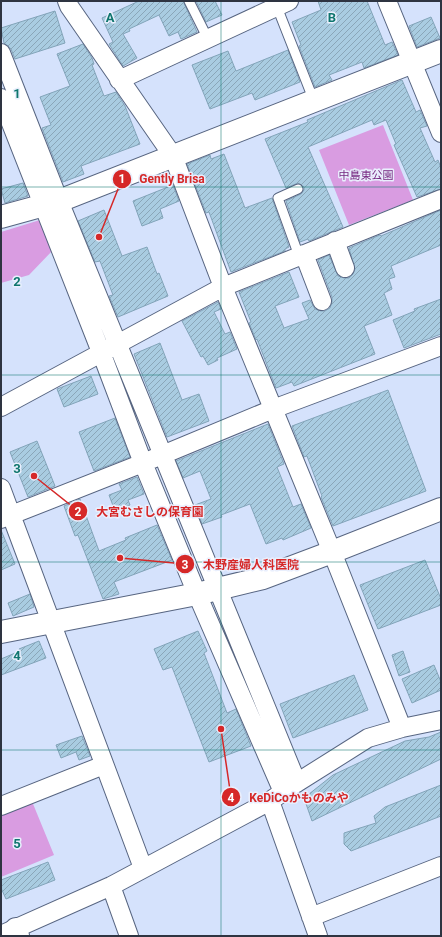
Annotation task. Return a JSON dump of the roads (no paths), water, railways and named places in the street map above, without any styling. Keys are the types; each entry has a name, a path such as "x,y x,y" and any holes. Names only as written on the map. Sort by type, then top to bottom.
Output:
{"street":[{"path":"67,1 119,80 173,156 222,287 332,552 402,728"},
{"path":"388,1 441,133"},
{"path":"119,80 283,4"},
{"path":"1,217 51,203 441,51"},
{"path":"1,53 51,203"},
{"path":"1,98 51,203 209,591 283,792 311,917 318,936"},
{"path":"1,408 222,287 441,199"},
{"path":"335,241 345,268"},
{"path":"302,255 322,301"},
{"path":"6,517 154,459 273,409 441,346"},
{"path":"1,488 6,517 52,623 143,868"},
{"path":"1,632 209,591 263,578 441,509"},
{"path":"12,933 111,886 283,792 368,738 402,728 441,720"},
{"path":"1,806 104,765"},
{"path":"311,917 441,866"},
{"path":"111,886 129,936"}],"lane":[{"path":"190,1 208,39"},
{"path":"283,4 314,101"},
{"path":"298,189 278,198 302,255"}],"place":[{"name":"Gently Brisa","path":"99,237"},
{"name":"大宮むさしの保育園","path":"34,476"},
{"name":"木野産婦人科医院","path":"120,558"},
{"name":"KeDiCoかものみや","path":"221,729"}],"park label":[{"name":"中島東公園","path":"366,175"}]}
